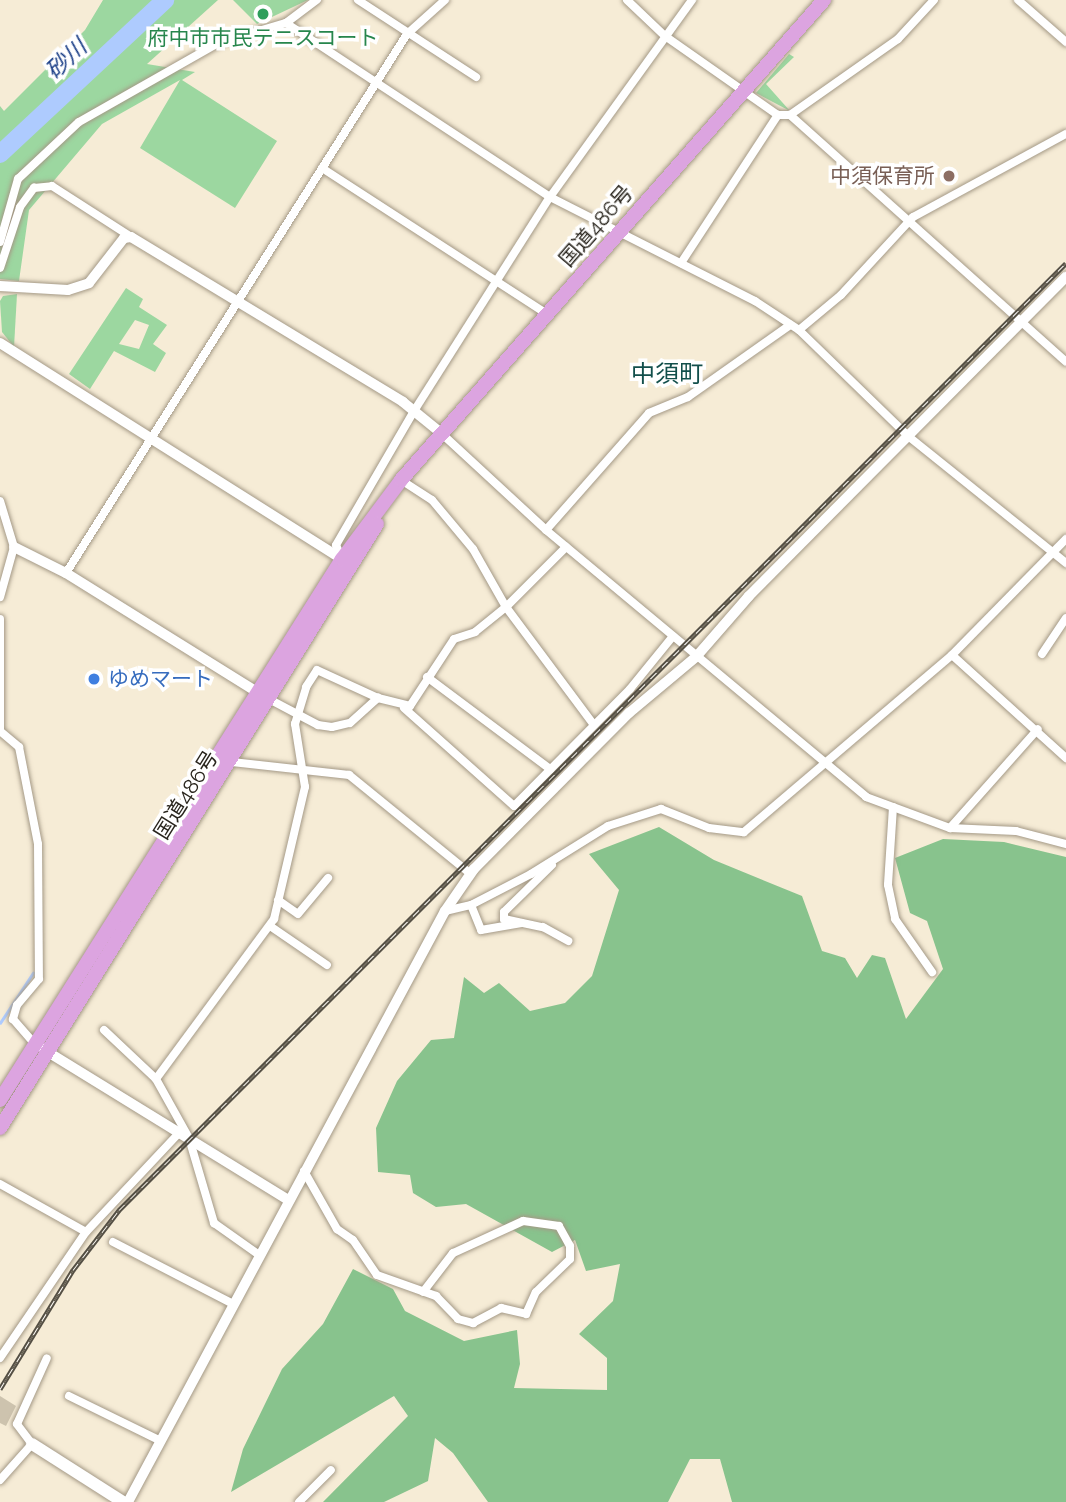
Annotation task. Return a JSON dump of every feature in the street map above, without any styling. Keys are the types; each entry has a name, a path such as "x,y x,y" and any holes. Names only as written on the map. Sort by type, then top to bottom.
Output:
{"highway":[{"name":"国道486号","path":"0,1100 257,692 348,563 401,480 824,0"},
{"name":"国道486号","path":"0,1128 271,701 348,563"}],"main road":[{"path":"32,1444 125,1502"}],"street":[{"path":"0,242 18,179 79,122 218,43 286,23 317,0"},
{"path":"358,0 476,77"},
{"path":"66,573 407,34 445,0"},
{"path":"627,0 665,36 778,115 790,115 898,39 934,0"},
{"path":"348,563 336,545 414,411 550,197 692,0"},
{"path":"1018,0 1066,42"},
{"path":"286,23 550,197 681,263 799,330 908,436 1066,563"},
{"path":"681,263 778,115"},
{"path":"790,115 1066,362"},
{"path":"799,330 910,222 1066,134"},
{"path":"322,168 498,279 547,314"},
{"path":"0,268 20,207 34,188 52,186 414,411 546,530 787,735 830,763 866,797 950,828 1016,831 1065,845"},
{"path":"0,286 68,290 89,283 124,238 131,237"},
{"path":"125,1502 161,1441 445,911 471,874 629,713 696,657 908,436 1066,277"},
{"path":"546,530 649,413 688,397 790,325"},
{"path":"0,343 348,563"},
{"path":"401,480 432,500 473,550 506,607 594,725"},
{"path":"0,501 14,547 0,597"},
{"path":"445,911 471,905 608,826 661,809 709,828 744,832 830,763 951,655 1066,539"},
{"path":"14,547 66,573 271,701 318,726 341,725 378,698"},
{"path":"404,708 454,639 475,632 506,607 566,547"},
{"path":"1042,654 1066,618"},
{"path":"0,619 3,642 0,731 19,747 38,844 39,979 17,1005 13,1019 35,1044 288,1200"},
{"path":"156,1079 270,926 304,788 295,724 300,715 306,687 317,670 404,708 514,806 594,725 673,636"},
{"path":"0,660 3,642"},
{"path":"951,655 1038,729 1066,758"},
{"path":"427,677 550,769"},
{"path":"950,828 1038,729"},
{"path":"232,762 302,766 349,775 471,874"},
{"path":"892,807 888,885 895,919 932,972"},
{"path":"554,859 504,912 504,919 543,927 568,941"},
{"path":"278,900 298,914 328,878"},
{"path":"471,905 481,929 521,923"},
{"path":"270,926 327,965"},
{"path":"104,1030 156,1079 185,1135 214,1223 259,1255"},
{"path":"0,1357 86,1232 185,1135"},
{"path":"304,1171 337,1229 353,1240 377,1275 436,1297 458,1320 473,1323 501,1308 526,1314 536,1292 570,1259 570,1246 559,1226 523,1221 453,1253 423,1292"},
{"path":"0,1184 86,1232"},
{"path":"113,1242 233,1304"},
{"path":"0,1480 32,1444 17,1424 47,1358"},
{"path":"69,1396 161,1441"},
{"path":"299,1502 331,1470"}],"green space":[{"path":"103,0 218,0 147,64 195,72 182,80 277,141 235,208 140,148 180,80 102,124 29,210 19,281 0,279 0,106 4,111 85,30"},
{"name":"府中市市民テニスコート","path":"233,0 308,0 257,24"},
{"path":"789,54 794,57 766,84 790,111 756,93"},
{"path":"126,288 143,299 139,307 167,325 153,344 166,353 155,372 114,351 90,389 69,374","holes":["135,320 149,325 139,349 119,344"]},
{"path":"17,294 14,347 2,332 0,301 3,296"},
{"path":"659,827 714,860 802,896 822,951 845,958 857,978 872,955 885,958 906,1019 943,969 927,921 910,913 895,858 943,839 1004,842 1066,857 1066,1502 732,1502 720,1459 690,1459 668,1502 488,1502 453,1453 435,1438 428,1481 384,1502 323,1502 408,1416 394,1396 231,1492 243,1449 282,1369 323,1324 353,1269 393,1289 405,1311 464,1341 517,1330 520,1364 514,1388 607,1390 607,1358 579,1334 613,1301 620,1264 586,1271 575,1240 552,1252 466,1204 436,1207 413,1193 410,1175 378,1172 376,1128 397,1081 431,1040 454,1038 464,977 484,993 499,983 530,1011 565,1003 592,976 619,890 589,854"}],"building":[{"path":"0,1396 16,1406 6,1426 0,1423"}],"waterway":[{"name":"砂川","path":"0,154 165,0"},
{"path":"0,1023 33,973"}],"railway":[{"path":"0,1389 73,1270 119,1210 1066,263"}],"place":[{"name":"府中市市民テニスコート","path":"263,14"},
{"name":"中須保育所","path":"949,176"},
{"name":"ゆめマート","path":"94,679"}],"district":[{"name":"中須町","path":"667,374"}]}
